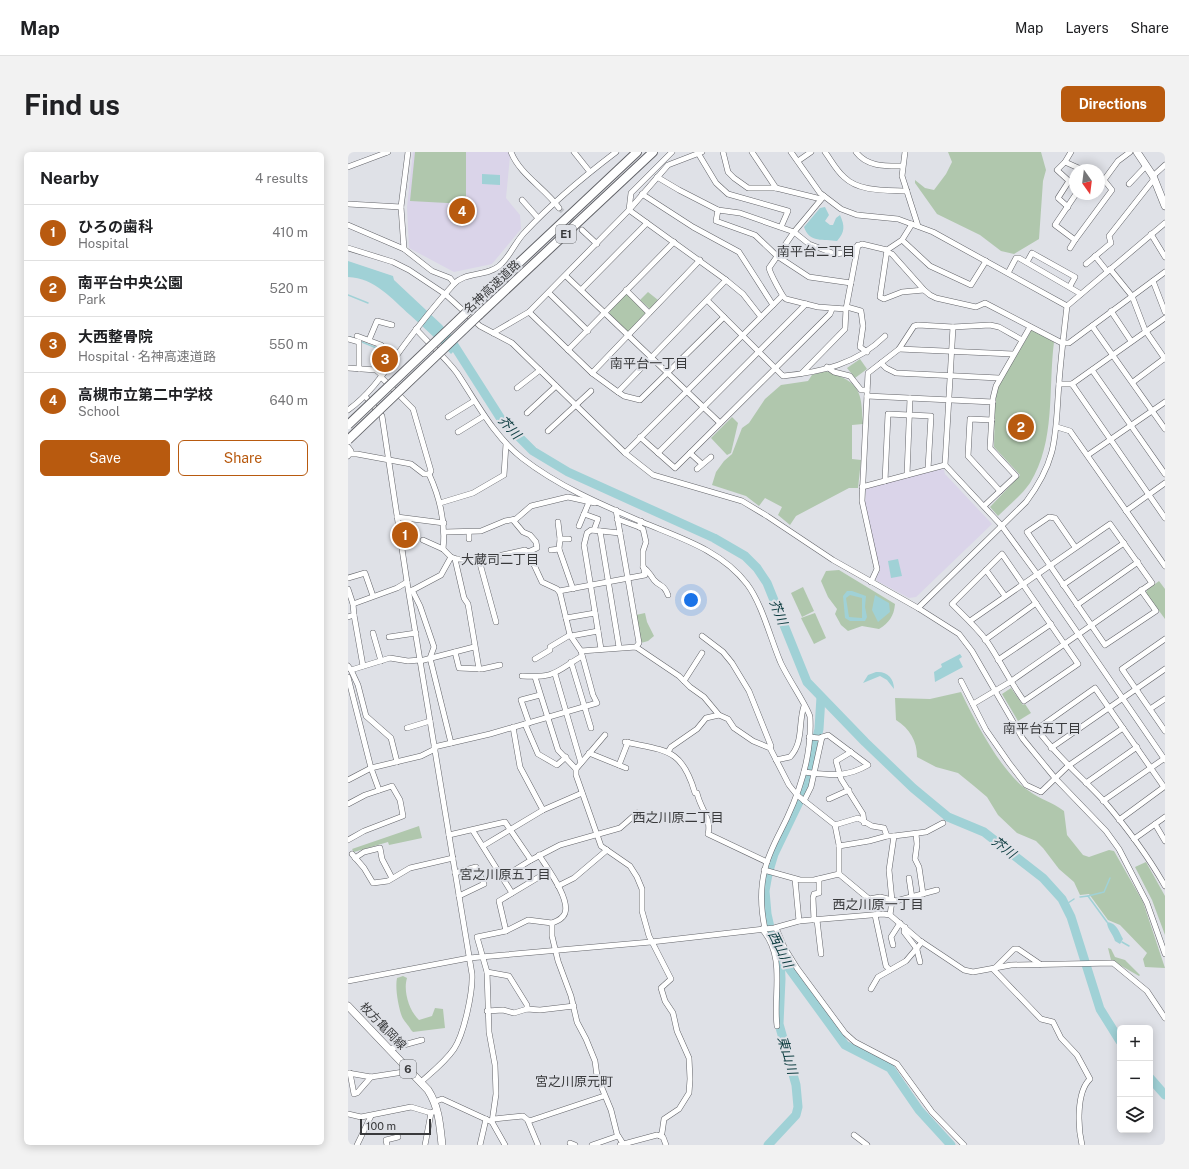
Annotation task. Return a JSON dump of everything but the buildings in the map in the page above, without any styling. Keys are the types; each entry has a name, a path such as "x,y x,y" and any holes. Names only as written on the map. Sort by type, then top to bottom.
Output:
{"highway":[{"name":"名神高速道路","path":"348,425 637,152"},
{"name":"名神高速道路","path":"348,440 653,152"}],"main road":[{"path":"1137,152 1153,177 1164,201"},
{"name":"枚方亀岡線","path":"348,1006 421,1082 434,1102 434,1112 442,1145"}],"street":[{"path":"348,167 388,152"},
{"path":"404,249 401,207 408,152"},
{"path":"511,152 520,168 554,201 559,208"},
{"path":"574,152 590,172"},
{"path":"348,410 365,396 382,376 417,328 454,283 463,278 492,272 501,265 521,236 554,201 590,172 609,154 616,152"},
{"path":"629,210 631,193 672,152"},
{"path":"723,152 728,172 748,188 776,188 822,197 848,212 867,217 898,219 915,225 986,261 1067,306"},
{"path":"752,152 776,188"},
{"path":"791,152 822,197"},
{"path":"798,161 811,152"},
{"path":"825,152 842,176 856,186 907,191"},
{"path":"856,152 864,159 874,164 902,166"},
{"path":"905,152 902,166 902,176 915,225"},
{"path":"1068,207 1058,198 1069,181 1057,170 1065,162 1071,152"},
{"path":"1105,176 1118,161 1130,152"},
{"path":"493,333 529,312 549,293 629,210 668,165 700,153 716,184 728,194 788,211 781,227"},
{"path":"1065,162 1070,164"},
{"path":"1086,264 1111,243 1109,236 1153,177 1165,165"},
{"path":"1129,184 1146,166"},
{"path":"657,177 718,210 740,213 781,227 794,232 809,244 835,254 843,253 858,245 866,245 887,251 892,254 930,296 976,307 985,303 1030,327 1034,327 1062,344 1069,343 1165,272"},
{"path":"1105,182 1112,190 1105,199"},
{"path":"642,194 693,227 739,252 773,305"},
{"path":"822,197 794,232 769,268 782,296 786,299 806,304 861,311 863,326 860,347 867,352"},
{"path":"522,200 538,218"},
{"path":"1072,200 1055,225 1075,240"},
{"path":"1070,248 1105,200"},
{"path":"348,204 401,207"},
{"path":"629,210 726,280 742,294 761,317"},
{"path":"718,210 716,221 755,235 777,256 809,277 851,282"},
{"path":"581,290 647,223"},
{"path":"918,608 1026,502 1048,467 1055,443 1057,427 1062,344 1067,306 1165,223"},
{"path":"348,225 404,249 432,272 450,278 454,283"},
{"path":"915,225 902,240 887,251 880,297 884,299 902,292 924,290"},
{"path":"582,230 597,244"},
{"path":"1151,234 1165,257"},
{"path":"902,240 930,266 971,286 986,261"},
{"path":"568,350 588,331 604,311 674,242"},
{"path":"801,374 845,329 846,308 858,245"},
{"path":"348,248 392,262 409,270 446,294 480,326 512,343 641,467 660,478 709,490 742,501 871,582 918,608 959,634 972,651 1023,739 1055,778 1101,826 1119,849 1147,903 1165,954"},
{"path":"1027,262 1032,253 1075,277 1070,286"},
{"path":"1095,256 1132,296 1145,330 1165,359 1133,382"},
{"path":"1008,274 1016,258 1019,258 1070,286 1081,294"},
{"path":"592,373 700,260"},
{"path":"566,276 720,423"},
{"path":"618,392 726,280"},
{"path":"1152,281 1165,312"},
{"path":"626,290 649,313"},
{"path":"549,293 588,331"},
{"path":"625,453 742,334 782,296"},
{"path":"707,300 760,351 783,376 801,374 851,361 867,352 885,336"},
{"path":"658,453 806,304"},
{"path":"640,437 675,468 830,314 832,308"},
{"path":"1111,311 1131,341"},
{"path":"529,312 592,373 624,396 640,400 724,317"},
{"path":"1059,384 1072,384 1145,330 1165,318"},
{"path":"369,340 377,321 392,325"},
{"path":"871,582 877,570 863,510 862,487 868,373 899,348 914,326 953,327 993,325 1022,340"},
{"path":"1092,326 1165,429"},
{"path":"953,327 946,465 1001,525 1037,574 1165,758 1103,801"},
{"path":"984,506 1016,476 990,448 994,390 999,378 1030,327"},
{"path":"417,328 456,372 484,416 506,444 539,470 564,485 616,510 640,524 643,528 646,542 643,551 643,567 645,575 559,591 542,582 528,552"},
{"path":"357,336 381,345 394,359"},
{"path":"348,339 358,342 359,369"},
{"path":"899,348 1013,354"},
{"path":"881,363 886,368 896,373 999,378"},
{"path":"827,367 834,372 850,376 861,390 867,393 910,398 993,402"},
{"path":"348,368 376,370 412,409 432,467 429,474 440,503 445,532 443,549"},
{"path":"517,388 540,370"},
{"path":"1092,370 1165,474"},
{"path":"1072,384 1165,518"},
{"path":"527,413 556,386"},
{"path":"548,431 591,391"},
{"path":"365,396 382,416 407,582 420,606 434,648 430,658 451,743"},
{"path":"907,475 910,398"},
{"path":"448,417 474,401"},
{"path":"1088,455 1165,402"},
{"path":"885,481 888,414 931,416 928,469"},
{"path":"458,432 484,416"},
{"path":"992,420 970,419 968,456 1000,492"},
{"path":"1057,427 1070,431 1165,566"},
{"path":"440,503 472,493 504,475 506,444"},
{"path":"348,446 351,451 349,455 411,464 421,473 429,474"},
{"path":"690,453 702,464"},
{"path":"697,469 711,457"},
{"path":"862,487 946,465"},
{"path":"1126,511 1165,483"},
{"path":"445,532 481,531 505,521 513,520 531,506 568,497 602,504"},
{"path":"579,526 589,502"},
{"path":"616,510 639,643 636,646"},
{"path":"584,514 598,519 594,530"},
{"path":"397,517 444,523"},
{"path":"1075,547 1055,518 1049,517 1027,532 1049,566 1105,645 1156,611 1141,590"},
{"path":"617,518 640,524 703,548 730,566 742,578 755,598 781,663 810,715 810,737 798,796 767,862 765,870 762,905 764,929 778,966 775,1013 777,1026"},
{"path":"453,558 479,560 525,550 528,552 536,548 536,542 513,520"},
{"path":"558,522 560,540 559,549 574,588"},
{"path":"970,621 1110,524 1152,583 1010,682 973,704"},
{"path":"601,649 584,545 587,533 594,530 620,533"},
{"path":"600,531 619,647"},
{"path":"469,532 469,540"},
{"path":"560,540 569,539"},
{"path":"424,540 443,549 453,558 464,598 468,604 474,647 481,670"},
{"path":"1063,585 1124,543"},
{"path":"551,550 559,549"},
{"path":"1002,554 1023,584 1078,664 1024,701 1010,682 986,640 970,621 952,604 1002,554"},
{"path":"411,591 442,575 453,558"},
{"path":"479,560 496,622"},
{"path":"1077,605 1138,562"},
{"path":"643,567 651,573 654,580 663,586 668,595"},
{"path":"986,570 1005,596"},
{"path":"348,578 365,573 373,596"},
{"path":"353,604 397,588 407,582"},
{"path":"348,589 353,604 363,666"},
{"path":"411,591 420,661 468,958 473,980 459,1040 448,1057 421,1082"},
{"path":"348,780 371,768 421,756 434,748 597,703 593,695 581,653 571,635 559,591"},
{"path":"986,640 1036,604"},
{"path":"566,618 595,613"},
{"path":"348,617 354,615"},
{"path":"998,660 1051,624"},
{"path":"535,659 550,650 550,647 571,635 598,631"},
{"path":"373,632 381,661"},
{"path":"389,637 416,633"},
{"path":"702,636 723,652 749,691 771,746 770,748 789,785 798,796 835,825 839,846 839,874"},
{"path":"1165,639 1122,669 1165,729"},
{"path":"522,676 535,677 555,674 581,653 601,649 636,646 704,697 719,715 728,719 734,728 753,741 770,748"},
{"path":"397,762 392,738 366,716 358,685 349,668 363,666 390,658 420,661 474,647"},
{"path":"455,652 459,668 481,670 500,665"},
{"path":"684,681 702,653"},
{"path":"571,662 591,728"},
{"path":"1051,748 1165,669"},
{"path":"555,674 581,763"},
{"path":"348,677 378,790"},
{"path":"535,677 558,750 576,769 582,793 601,846 633,869 642,889 642,911 651,942 671,979 661,988 665,1001 673,1013 677,1031 689,1058 690,1079 689,1093 679,1109 664,1119 662,1133 660,1136"},
{"path":"960,681 996,746 1026,785 1041,792 1068,766 1123,728"},
{"path":"1119,820 1164,787 1095,688 1037,729 1051,748 1103,801 1119,820 1134,839 1165,886"},
{"path":"540,695 521,700 538,754 557,765 566,757"},
{"path":"1150,709 1165,698"},
{"path":"776,760 790,757 794,751 800,736 804,706"},
{"path":"668,752 671,747 696,729 706,718 719,715"},
{"path":"407,728 430,721"},
{"path":"513,727 520,766 543,810"},
{"path":"576,769 605,735"},
{"path":"804,772 839,776 856,771 868,765 828,735 821,737 810,737"},
{"path":"804,801 811,787 821,737"},
{"path":"619,765 627,742 674,754 681,762 690,779 709,823 708,834 767,862"},
{"path":"1086,784 1137,747"},
{"path":"851,752 836,761 839,776 863,814 864,823"},
{"path":"589,754 626,768"},
{"path":"348,804 378,790 392,786 400,800 403,816 364,831 348,840"},
{"path":"828,799 849,790"},
{"path":"483,846 543,810 582,793"},
{"path":"502,878 530,860 560,846 620,828 637,813"},
{"path":"1134,839 1165,817"},
{"path":"835,825 858,818 864,823 884,828 887,836"},
{"path":"449,835 473,831 505,822 530,860"},
{"path":"839,846 869,841 887,836 916,834 931,830 943,823"},
{"path":"1155,824 1165,841"},
{"path":"473,831 512,893"},
{"path":"916,834 917,844 915,859 923,894"},
{"path":"890,915 892,901 889,870 894,836"},
{"path":"392,878 382,858 380,848 354,856 364,868 373,883 392,878 410,868 453,858"},
{"path":"558,886 574,878 607,850"},
{"path":"505,1145 493,1121 496,1094 495,1065 487,1011 487,972 477,937 506,931 528,920 552,923 562,917 565,912 564,902 558,886 539,856"},
{"path":"455,873 476,867 484,884 459,896"},
{"path":"765,870 795,879 808,880 839,874"},
{"path":"506,931 500,901 549,871"},
{"path":"839,874 856,887 866,898 880,897 892,901 912,898 937,890"},
{"path":"909,878 912,898"},
{"path":"795,879 799,921"},
{"path":"819,879 819,893 814,894 813,898 821,954"},
{"path":"875,915 886,966 890,970"},
{"path":"348,981 482,956 651,942 775,928 799,921 890,915 922,942 964,970 973,972 1011,965 1102,962 1113,963 1147,991 1165,1018"},
{"path":"552,923 552,936 555,951 574,1006 577,1022 586,1039 604,1096 611,1110 618,1136 622,1144 660,1136"},
{"path":"893,945 891,937 902,926"},
{"path":"902,926 904,932 917,949 920,962"},
{"path":"775,928 784,948 797,968 845,1033 855,1042 896,1064 932,1112 964,1145"},
{"path":"871,989 878,977 906,961 922,942"},
{"path":"994,968 1014,949 1018,949 1041,964"},
{"path":"994,968 1041,1019 1053,1022 1061,1038 1077,1055 1090,1079 1084,1086 1081,1099 1078,1125 1082,1145"},
{"path":"487,972 509,976 527,1006 527,1009"},
{"path":"487,1011 503,1010 514,1013 527,1009 540,1010 574,1006"},
{"path":"389,1049 422,1040"},
{"path":"371,1077 357,1093 354,1094 349,1073 371,1077 410,1070"},
{"path":"528,1121 604,1096"},
{"path":"434,1102 442,1098 493,1121 523,1116 528,1121 538,1145"},
{"path":"348,1114 361,1117 371,1116 411,1107 434,1112 425,1145"},
{"path":"357,1145 371,1116"},
{"path":"480,1145 486,1119"},
{"path":"854,1135 867,1145"},
{"path":"592,1145 618,1136"},
{"path":"660,1136 664,1139 666,1145"},
{"path":"387,1145 386,1140 398,1137"}],"shaded area":[{"path":"413,152 509,152 510,156 506,198 520,215 521,229 492,264 454,272 409,248 407,207"},
{"path":"941,469 944,470 945,474 992,524 916,597 909,598 877,581 876,578 880,570 865,506 866,488"}],"green space":[{"path":"415,152 466,152 466,204 410,201"},
{"path":"948,152 1041,152 1046,170 1043,181 1039,239 1014,254 1001,251 980,235 937,214 915,183 915,180 925,188 934,190 946,174 952,162"},
{"path":"648,292 658,300 650,309 640,300"},
{"path":"625,295 628,295 645,311 645,314 628,332 610,314 609,311"},
{"path":"1033,330 1054,342 1050,414 1044,450 1030,483 998,516 990,507 1020,475 994,447 995,401 998,387"},
{"path":"860,359 867,369 855,378 847,368"},
{"path":"826,371 838,375 853,384 860,395 863,424 852,425 852,459 861,460 858,488 849,488 796,516 790,525 778,515 782,507 765,498 759,506 746,496 712,485 716,472 724,461 732,454 742,428 749,423 765,399 781,385 808,381 812,375"},
{"path":"732,417 738,423 731,453 727,455 711,438"},
{"path":"839,570 895,604 892,616 886,624 879,629 862,626 848,631 841,625 835,614 837,609 828,597 821,581 826,571"},
{"path":"1159,581 1165,589 1165,619 1146,593 1147,590"},
{"path":"803,587 814,611 802,617 791,593"},
{"path":"645,613 647,622 654,636 648,641 641,643 636,615"},
{"path":"815,613 826,638 814,644 801,618"},
{"path":"1011,688 1023,705 1025,704 1031,713 1018,721 1002,694"},
{"path":"961,692 990,746 1009,772 1029,791 1064,811 1067,835 1083,855 1089,857 1109,850 1114,851 1143,902 1165,968 1145,967 1143,959 1147,953 1120,925 1108,920 1089,894 1080,895 1074,882 1059,869 1043,848 1036,841 1017,833 998,815 987,797 958,773 936,767 917,757 916,746 912,736 905,727 896,720 895,698 930,699"},
{"path":"419,826 422,838 389,845 388,842 354,852 352,849"},
{"path":"1146,862 1165,896 1165,935 1152,900 1135,867"},
{"path":"1108,948 1111,949 1115,957 1125,960 1140,975 1139,976 1111,960"},
{"path":"403,976 407,978 406,995 415,1016 419,1020 432,1016 435,1008 443,1009 445,1028 413,1032 411,1030 404,1021 397,996 397,978"}],"water":[{"path":"482,174 500,175 500,185 482,184"},
{"path":"825,207 829,215 825,221 830,225 833,225 836,218 840,215 842,219 843,232 837,241 813,238 809,236 804,227 820,208"},
{"path":"348,261 393,276 394,280 442,325 459,346 451,354 397,302 382,290 367,281 348,277"},
{"path":"898,559 902,576 891,578 888,561"},
{"path":"847,591 852,591 866,596 865,607 867,617 865,621 850,621 845,618 843,596","holes":["850,595 862,598 862,618 849,617 846,598"]},
{"path":"875,595 889,603 890,612 878,622 872,610"},
{"path":"960,654 962,657 959,659 963,667 935,682 934,672 942,667 941,664"},
{"path":"876,672 887,674 893,682 894,689 887,680 880,676 863,683 868,675"},
{"path":"1107,922 1113,924 1119,931 1123,939 1120,944 1115,941"}],"waterway":[{"path":"348,295 368,303"},
{"path":"350,337 379,349 388,358"},
{"name":"芥川","path":"450,339 501,419 533,451 568,472 714,538 745,556 757,568 767,583 807,682 865,742 913,788 948,817 984,832 1043,878 1062,899 1071,917 1100,1009 1117,1036"},
{"name":"西山川","path":"821,697 819,729 805,785 799,802 774,854 768,874 765,891 767,914 771,932 786,964 845,1045 890,1068 919,1110 951,1145"},
{"path":"1088,896 1104,892 1110,878"},
{"path":"1080,897 1088,896 1107,922"},
{"path":"1065,905 1074,899"},
{"path":"1122,942 1129,946"},
{"name":"東山川","path":"768,1145 796,1115 798,1107 796,1085 779,1024 781,979 780,956"},
{"name":"芥川","path":"1153,1081 1165,1095"}],"tunnel":[{"path":"559,208 582,230"}],"place":[{"name":"高槻市立第二中学校","path":"462,211"},
{"name":"大西整骨院","path":"385,359"},
{"name":"南平台中央公園","path":"1021,427"},
{"name":"ひろの歯科","path":"405,535"}],"district":[{"name":"南平台二丁目","path":"816,251"},
{"name":"南平台一丁目","path":"649,363"},
{"name":"大蔵司二丁目","path":"500,559"},
{"name":"南平台五丁目","path":"1042,728"},
{"name":"西之川原二丁目","path":"678,817"},
{"name":"宮之川原五丁目","path":"505,874"},
{"name":"西之川原一丁目","path":"878,904"},
{"name":"宮之川原元町","path":"574,1081"}]}
